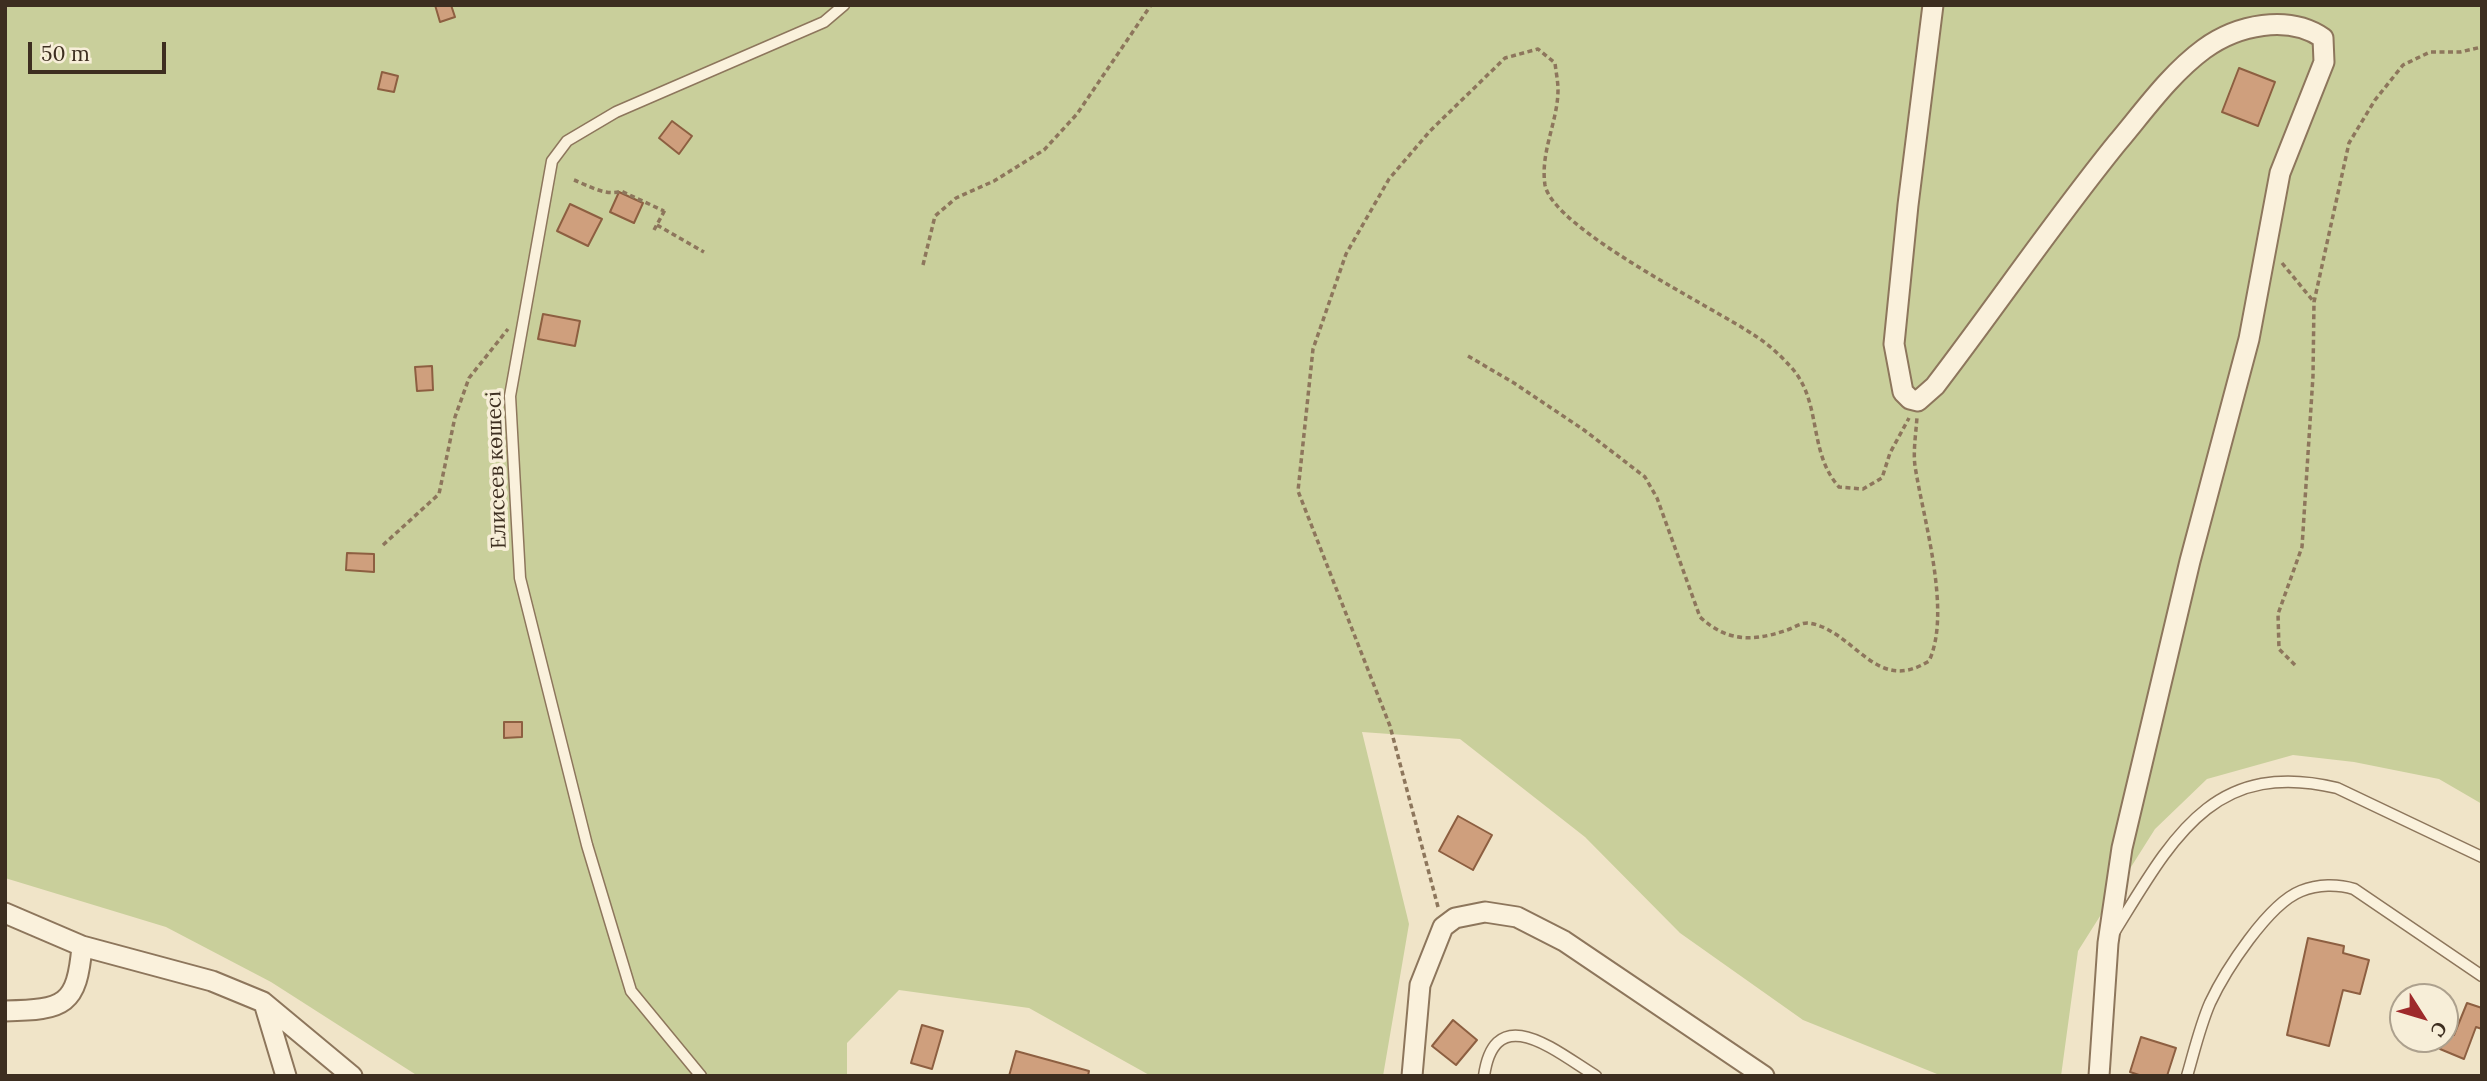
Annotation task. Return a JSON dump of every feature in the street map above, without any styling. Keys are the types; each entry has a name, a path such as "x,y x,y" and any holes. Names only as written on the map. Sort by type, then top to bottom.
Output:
{"street":[{"path":"1933,5 1894,344 1903,391 1910,399 1918,401 1935,386 2070,201 2159,92 2205,48 2250,28 2284,24 2308,28 2323,38 2324,62 2280,173 2249,339 2187,574 2122,849 2108,943 2099,1076"},
{"path":"1412,1076 1420,985 1443,927 1455,918 1485,912 1517,917 1564,941 1764,1076"},
{"path":"5,913 82,946 212,981 263,1002 329,1060 352,1076"},
{"path":"5,1011 46,1007 67,999 76,989 82,946"},
{"path":"263,1002 286,1076"}],"lane":[{"name":"Елисеев көшесі","path":"702,1076 631,991 587,845 520,578 510,396 552,161 567,141 616,112 691,77 824,22 844,5"},
{"path":"2108,943 2179,834 2211,804 2251,785 2297,782 2337,789 2482,858"},
{"path":"2186,1076 2210,1004 2226,975 2269,916 2301,891 2338,884 2354,889 2482,976"},
{"path":"1484,1076 1486,1060 1496,1041 1508,1034 1528,1036 1596,1076"}],"path":[{"path":"923,265 935,216 956,198 994,181 1044,149 1077,114 1151,5"},
{"path":"2295,665 2279,649 2278,614 2302,547 2313,376 2314,302 2349,143 2375,100 2403,65 2430,52 2460,52 2482,47"},
{"path":"1443,927 1390,726 1297,491 1313,349 1346,254 1389,179 1430,131 1505,58 1538,49 1555,64 1558,91 1548,139 1545,186 1556,205 1600,242 1757,336 1792,368 1810,401 1818,450 1828,475 1839,487 1863,489 1882,478 1890,453 1918,401"},
{"path":"574,180 615,194 621,191 665,209 655,228 704,252"},
{"path":"2264,248 2287,267 2314,302"},
{"path":"383,545 439,494 455,416 469,378 497,340 525,314"},
{"path":"1468,356 1584,430 1645,477 1657,498 1700,617 1712,628 1733,639 1756,638 1806,622 1824,628 1881,669 1900,671 1929,661 1934,650 1936,620 1932,545 1915,463 1918,401"}],"green space":[{"path":"5,5 2482,5 2482,804 2439,779 2354,762 2293,755 2207,779 2155,829 2078,951 2061,1076 1942,1076 1803,1020 1680,933 1585,837 1460,739 1362,732 1409,924 1383,1076 1151,1076 1029,1008 899,990 847,1043 847,1076 418,1076 271,982 166,927 5,878"}],"building":[{"path":"435,5 451,5 455,17 440,22"},
{"path":"2239,68 2275,82 2258,126 2222,112"},
{"path":"382,72 398,76 394,92 378,89"},
{"path":"672,121 692,136 679,154 659,138"},
{"path":"619,192 643,203 634,223 610,212"},
{"path":"570,204 602,219 588,246 557,231"},
{"path":"543,314 580,321 575,346 538,339"},
{"path":"432,366 433,390 417,391 415,367"},
{"path":"347,553 374,554 374,572 346,570"},
{"path":"504,722 522,722 522,737 504,738"},
{"path":"1458,816 1492,835 1473,870 1439,851"},
{"path":"2308,938 2344,946 2343,953 2369,960 2360,994 2343,990 2329,1046 2287,1035"},
{"path":"2467,1003 2482,1008 2482,1029 2476,1027 2464,1059 2450,1053 2459,1053 2459,1023"},
{"path":"1453,1020 1477,1040 1456,1065 1432,1046"},
{"path":"922,1025 943,1031 932,1069 911,1063"},
{"path":"2141,1037 2176,1048 2167,1076 2142,1076 2130,1072"},
{"path":"1016,1051 1089,1071 1088,1076 1009,1076"}]}
